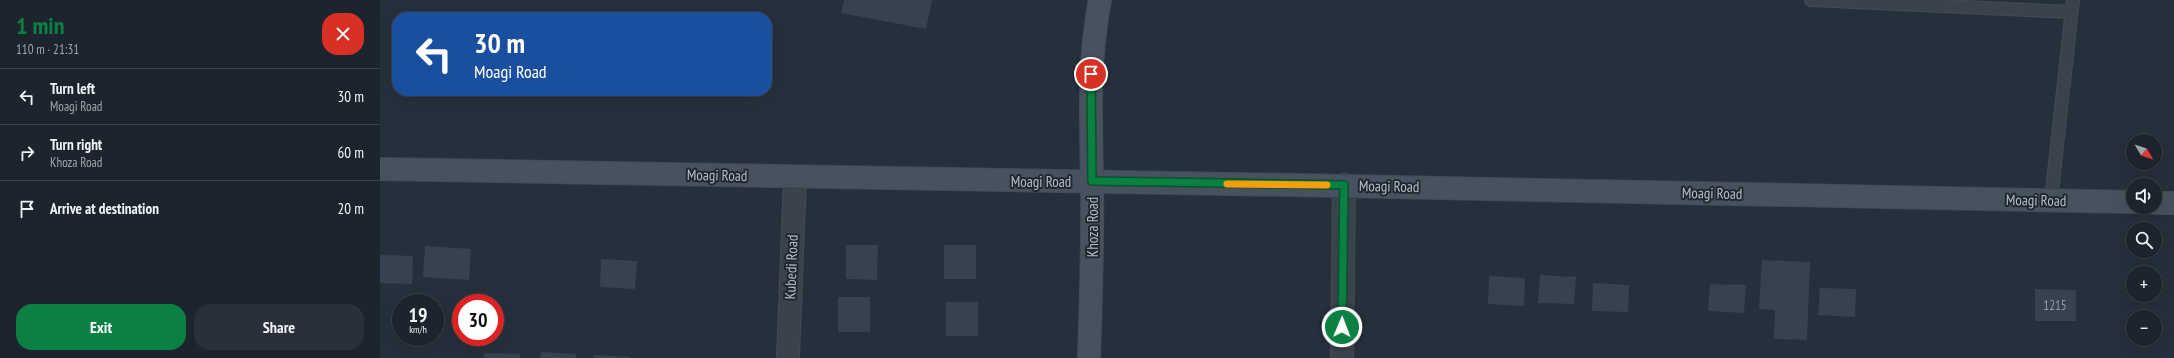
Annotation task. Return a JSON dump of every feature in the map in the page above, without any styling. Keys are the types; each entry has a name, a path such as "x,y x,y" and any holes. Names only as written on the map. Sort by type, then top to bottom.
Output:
{"street":[{"name":"Khoza Road","path":"1089,358 1092,181 1091,74 1095,26 1100,0"},
{"name":"Moagi Road","path":"380,169 1344,185 2126,202"},
{"name":"Kubedi Road","path":"788,358 795,177"},
{"path":"1342,358 1344,185"},
{"path":"2162,203 2174,204"}],"lane":[{"path":"1811,0 2072,6 2051,200"}],"building":[{"path":"844,0 932,0 926,29 841,13"},
{"path":"846,245 878,245 877,280 846,279"},
{"path":"944,245 976,245 976,279 944,279"},
{"path":"425,246 471,249 469,280 423,277"},
{"path":"380,255 413,256 412,284 380,283"},
{"path":"601,259 637,261 635,289 600,287"},
{"path":"1762,260 1810,262 1807,340 1774,339 1775,310 1759,309"},
{"path":"1540,275 1576,277 1574,304 1538,303"},
{"path":"1489,276 1525,278 1524,306 1488,304"},
{"path":"1593,283 1629,285 1628,312 1592,311"},
{"path":"1710,284 1746,285 1744,313 1708,311"},
{"path":"1820,288 1856,289 1855,317 1818,315"},
{"path":"2035,289 2076,290 2076,321 2035,321"},
{"path":"838,297 870,297 870,332 838,332"},
{"path":"946,302 978,302 978,336 946,336"},
{"path":"541,352 576,354 576,358 540,358"},
{"path":"484,353 520,354 520,358 484,358"},
{"path":"594,355 630,357 630,358 594,358"}],"slow traffic":[{"path":"1227,184 1327,185"}],"route":[{"path":"1091,74 1090,114 1092,181 1344,185 1342,327"}]}
